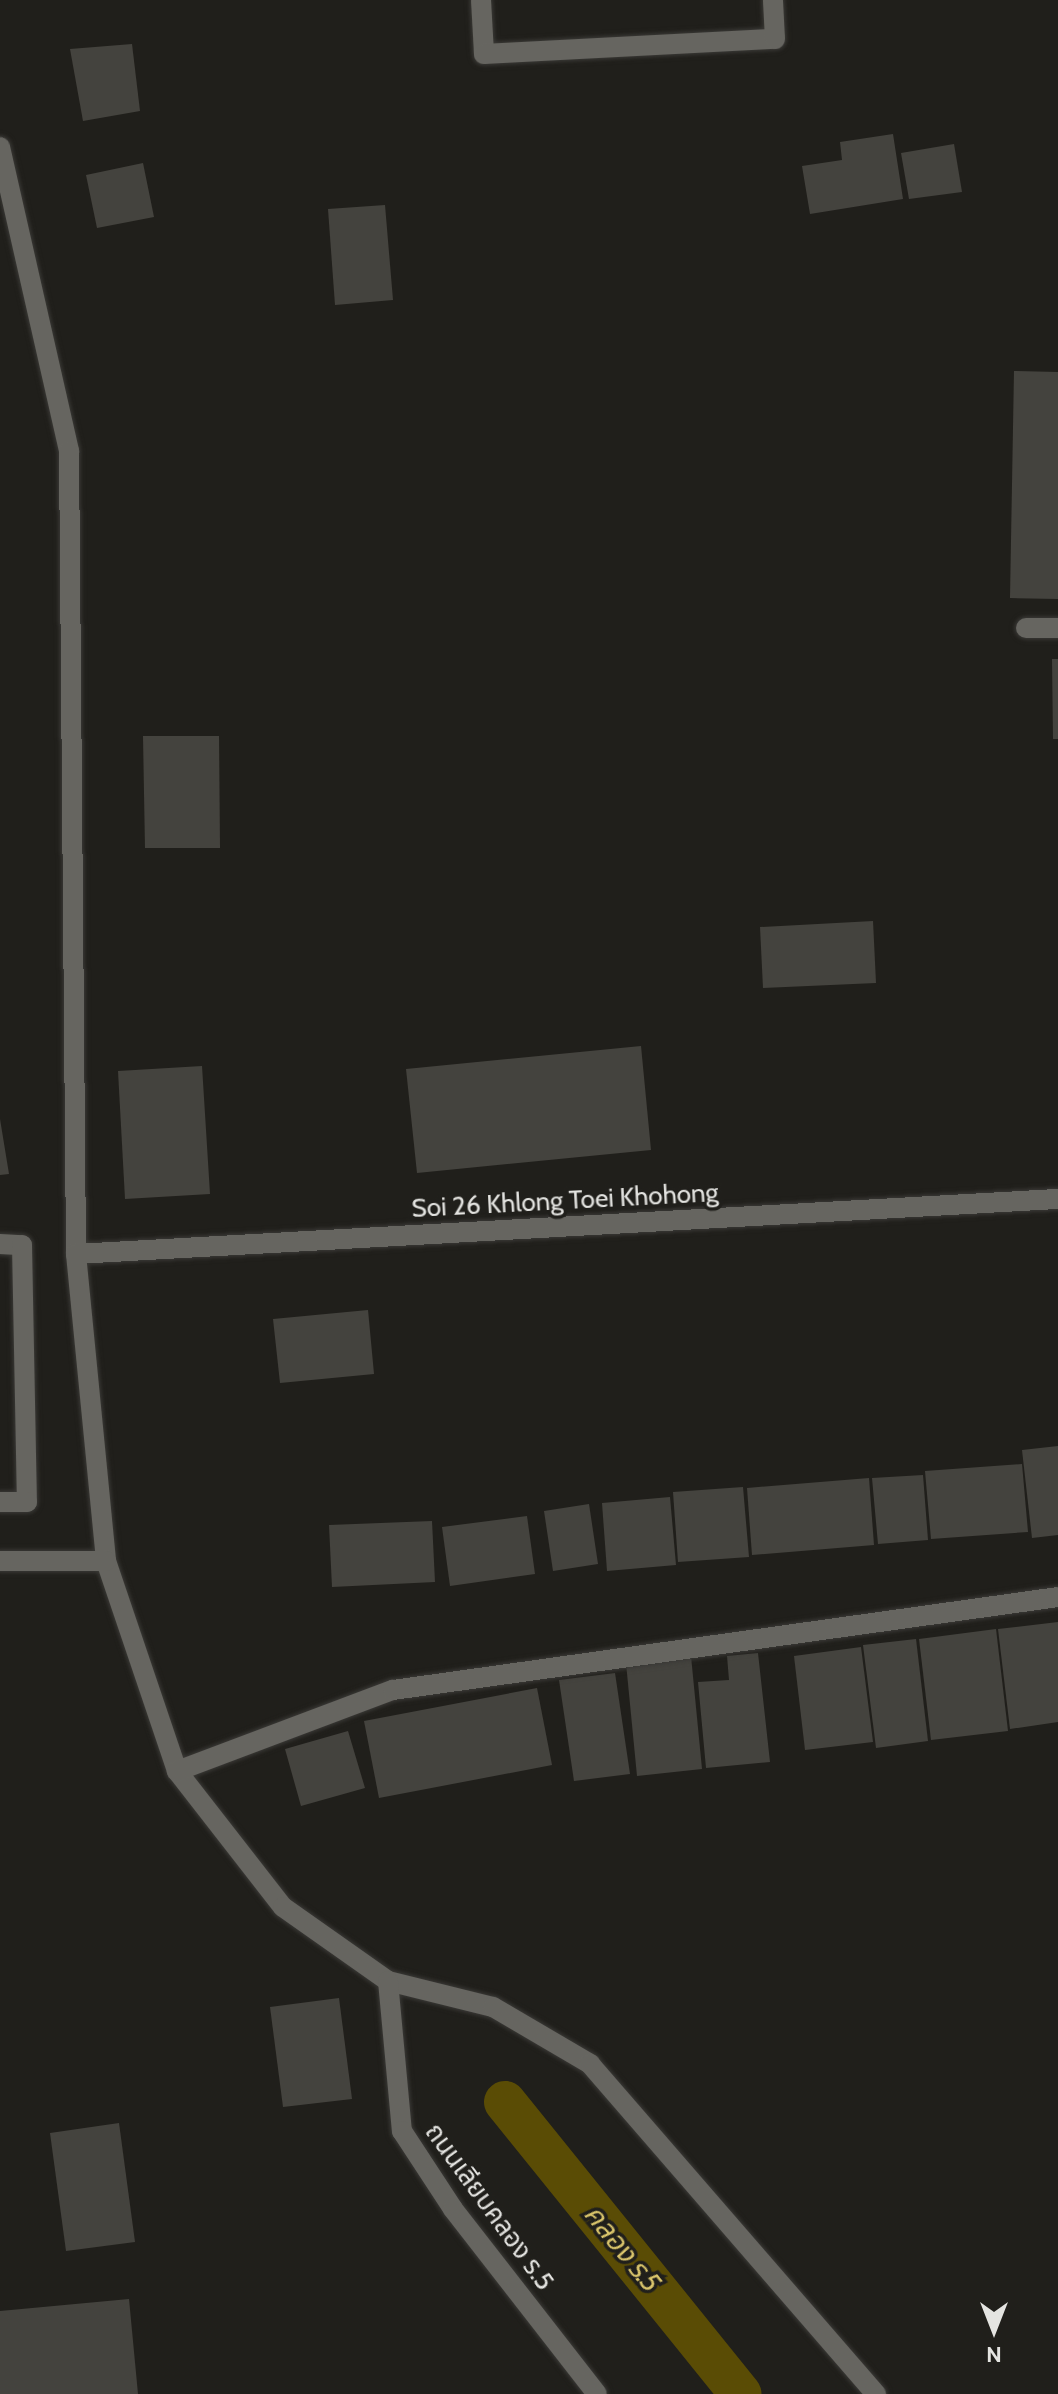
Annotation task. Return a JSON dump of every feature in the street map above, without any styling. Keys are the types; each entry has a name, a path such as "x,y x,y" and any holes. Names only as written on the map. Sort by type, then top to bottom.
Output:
{"street":[{"path":"481,0 484,54 775,39 773,0"},
{"path":"0,147 69,451 76,1254 106,1561 177,1771 283,1907 388,1981 493,2007 590,2064 876,2394"},
{"path":"1026,628 1058,628"},
{"name":"Soi 26 Khlong Toei Khohong","path":"76,1254 1058,1199"},
{"path":"0,1244 22,1245 27,1502 0,1502"},
{"path":"0,1561 106,1561"},
{"path":"177,1771 393,1690 1058,1597"},
{"name":"ถนนเลียบคลอง ร.5","path":"388,1981 402,2131 453,2209 597,2394"}],"building":[{"path":"132,44 140,111 83,121 70,49"},
{"path":"893,134 903,199 810,214 802,166 842,160 840,142"},
{"path":"954,144 962,192 909,199 901,153"},
{"path":"143,163 154,217 97,228 86,175"},
{"path":"385,205 393,300 335,305 328,209"},
{"path":"1014,371 1058,372 1058,599 1010,598"},
{"path":"1052,659 1058,659 1058,739 1053,739"},
{"path":"143,736 219,736 220,848 145,848"},
{"path":"873,921 876,983 763,988 760,927"},
{"path":"641,1046 651,1150 417,1173 406,1069"},
{"path":"202,1066 210,1194 125,1199 118,1071"},
{"path":"0,1119 9,1174 0,1175"},
{"path":"368,1310 374,1374 280,1383 273,1319"},
{"path":"1058,1446 1058,1535 1032,1538 1022,1450"},
{"path":"1022,1464 1028,1532 931,1539 925,1471"},
{"path":"923,1475 928,1540 878,1544 872,1478"},
{"path":"869,1478 874,1545 752,1555 747,1488"},
{"path":"743,1487 749,1557 678,1562 673,1492"},
{"path":"670,1497 676,1565 607,1571 602,1503"},
{"path":"589,1504 598,1564 553,1571 544,1511"},
{"path":"527,1516 535,1574 450,1586 442,1527"},
{"path":"432,1521 435,1582 332,1587 329,1525"},
{"path":"1058,1622 1058,1722 1010,1729 998,1629"},
{"path":"996,1629 1008,1731 931,1740 919,1639"},
{"path":"916,1639 928,1741 876,1748 863,1645"},
{"path":"861,1647 873,1742 805,1750 794,1656"},
{"path":"758,1653 770,1762 706,1768 698,1682 729,1680 727,1656"},
{"path":"691,1656 702,1769 637,1776 626,1663"},
{"path":"615,1673 630,1774 574,1781 559,1680"},
{"path":"537,1688 552,1765 379,1798 364,1721"},
{"path":"348,1731 365,1788 301,1806 285,1749"},
{"path":"339,1998 352,2099 283,2107 270,2007"},
{"path":"119,2123 135,2242 66,2251 50,2133"},
{"path":"129,2299 138,2394 0,2394 0,2311"}],"waterway":[{"name":"คลอง ร.5","path":"505,2102 741,2394"}]}
